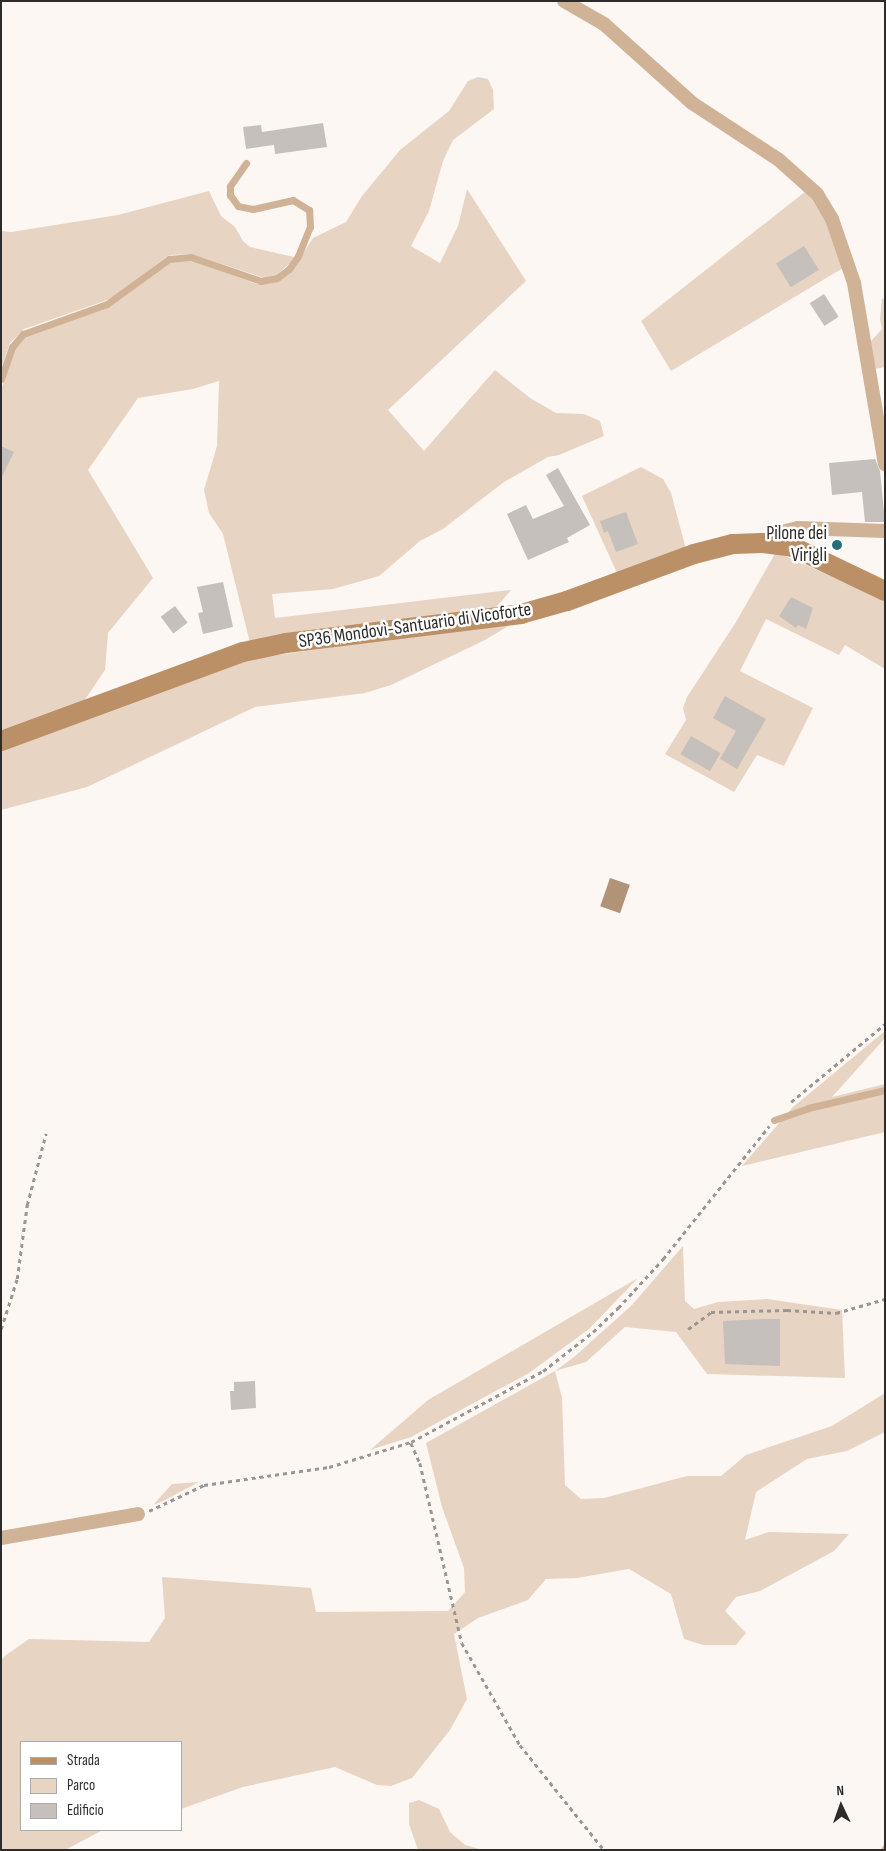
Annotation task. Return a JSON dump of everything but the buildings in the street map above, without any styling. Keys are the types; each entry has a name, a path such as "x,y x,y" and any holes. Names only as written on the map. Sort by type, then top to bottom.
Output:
{"main road":[{"name":"SP36 Mondovì-Santuario di Vicoforte","path":"1,741 243,652 286,643 508,616 567,601 712,548 762,543 802,550 885,591"}],"street":[{"path":"564,1 604,24 688,100 779,160 816,194 832,219 854,283 885,464"},
{"path":"762,543 782,532 798,528 885,531"},
{"path":"1,1538 138,1514"}],"lane":[{"path":"1,379 12,347 23,334 107,304 169,259 191,257 261,281 277,278 289,269 298,256 310,227 309,210 293,200 253,209 238,206 231,198 230,186 246,163"},
{"path":"774,1120 808,1108 885,1090"}],"path":[{"path":"138,1514 157,1509 204,1486 330,1467 411,1442 531,1378 594,1332 663,1259 774,1120 802,1092 885,1024"},
{"path":"1,1329 16,1286 27,1205 46,1133"},
{"path":"688,1329 711,1312 787,1310 836,1313 885,1299"},
{"path":"411,1442 420,1463 462,1643 520,1746 604,1850"}],"green space":[{"path":"478,77 488,79 493,90 494,109 453,140 443,161 429,211 411,246 440,263 458,226 467,189 526,281 388,410 424,451 495,370 530,398 556,413 584,414 600,421 604,436 559,455 548,457 504,482 443,529 420,541 379,576 333,589 272,594 275,618 511,590 493,611 250,643 223,534 209,513 204,490 217,446 219,381 193,389 138,398 88,470 153,578 108,633 105,670 84,701 1,733 1,390 16,346 27,335 95,312 121,299 170,262 194,261 257,284 278,281 293,269 313,238 346,222 362,196 400,150 449,111 468,81"},
{"path":"209,191 221,216 235,227 243,241 250,247 294,257 290,263 278,274 264,278 191,254 169,255 113,298 24,329 10,343 1,369 1,231 11,232 118,215"},
{"path":"806,191 826,221 843,268 671,371 641,321"},
{"path":"885,298 885,367 874,369 870,342 882,329 880,319 882,299"},
{"path":"641,467 663,479 671,493 686,549 618,575 582,496"},
{"path":"776,552 885,600 885,669 845,645 839,655 766,619 740,671 813,708 784,766 757,755 734,792 665,754 686,720 683,708 687,697 736,622"},
{"path":"515,622 485,640 391,685 365,693 255,707 87,787 1,810 1,749 235,661"},
{"path":"885,1031 885,1038 832,1097 885,1084 885,1132 742,1166 793,1107"},
{"path":"683,1246 685,1301 694,1309 718,1302 767,1299 842,1310 845,1378 707,1374 676,1332 625,1327 586,1362 555,1371 574,1357 632,1305"},
{"path":"638,1278 589,1329 529,1373 411,1437 370,1450 428,1400"},
{"path":"555,1371 562,1398 565,1485 581,1499 604,1498 687,1476 721,1476 746,1455 832,1426 885,1393 885,1432 847,1451 807,1459 756,1492 745,1540 769,1532 849,1534 834,1551 760,1591 736,1597 725,1611 746,1633 736,1645 703,1645 684,1639 671,1594 629,1569 577,1578 546,1579 528,1600 478,1618 454,1634 467,1699 450,1730 412,1778 391,1786 377,1785 335,1767 243,1787 182,1809 182,1741 20,1741 20,1831 101,1831 65,1850 1,1850 1,1660 6,1655 29,1639 149,1642 165,1618 162,1577 311,1588 316,1612 448,1611 465,1592 464,1568 442,1507 426,1443"},
{"path":"199,1482 163,1501 153,1505 172,1484"},
{"path":"419,1800 439,1809 450,1832 465,1845 483,1850 418,1850 409,1824 409,1803"}],"shaded area":[{"path":"610,878 630,885 620,913 600,906"}],"place":[{"name":"Pilone dei Virigli","path":"837,545"}]}
